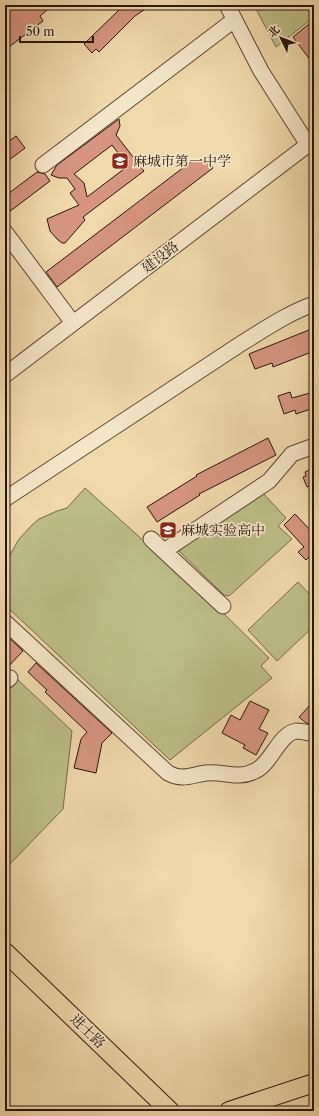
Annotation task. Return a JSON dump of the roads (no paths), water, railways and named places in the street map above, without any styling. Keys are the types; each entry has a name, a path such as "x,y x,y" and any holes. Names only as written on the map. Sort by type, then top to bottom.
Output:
{"main road":[{"name":"进士路","path":"5,952 170,1111"},
{"name":"进士路","path":"5,964 157,1111"},
{"path":"229,1111 314,1083"}],"street":[{"path":"227,5 261,71 311,142"},
{"path":"43,165 234,20"},
{"name":"建设路","path":"5,375 311,142"},
{"path":"5,232 73,323"},
{"path":"5,499 242,343 278,321 314,304"},
{"path":"164,551 268,481 292,454 314,446"},
{"path":"151,539 223,606"},
{"path":"5,622 173,776 186,778 216,773 230,776 244,775 256,771 264,765 283,740 290,734 297,731 314,734"}],"place":[{"name":"麻城市第一中学","path":"120,161"},
{"name":"麻城实验高中","path":"168,530"}]}
